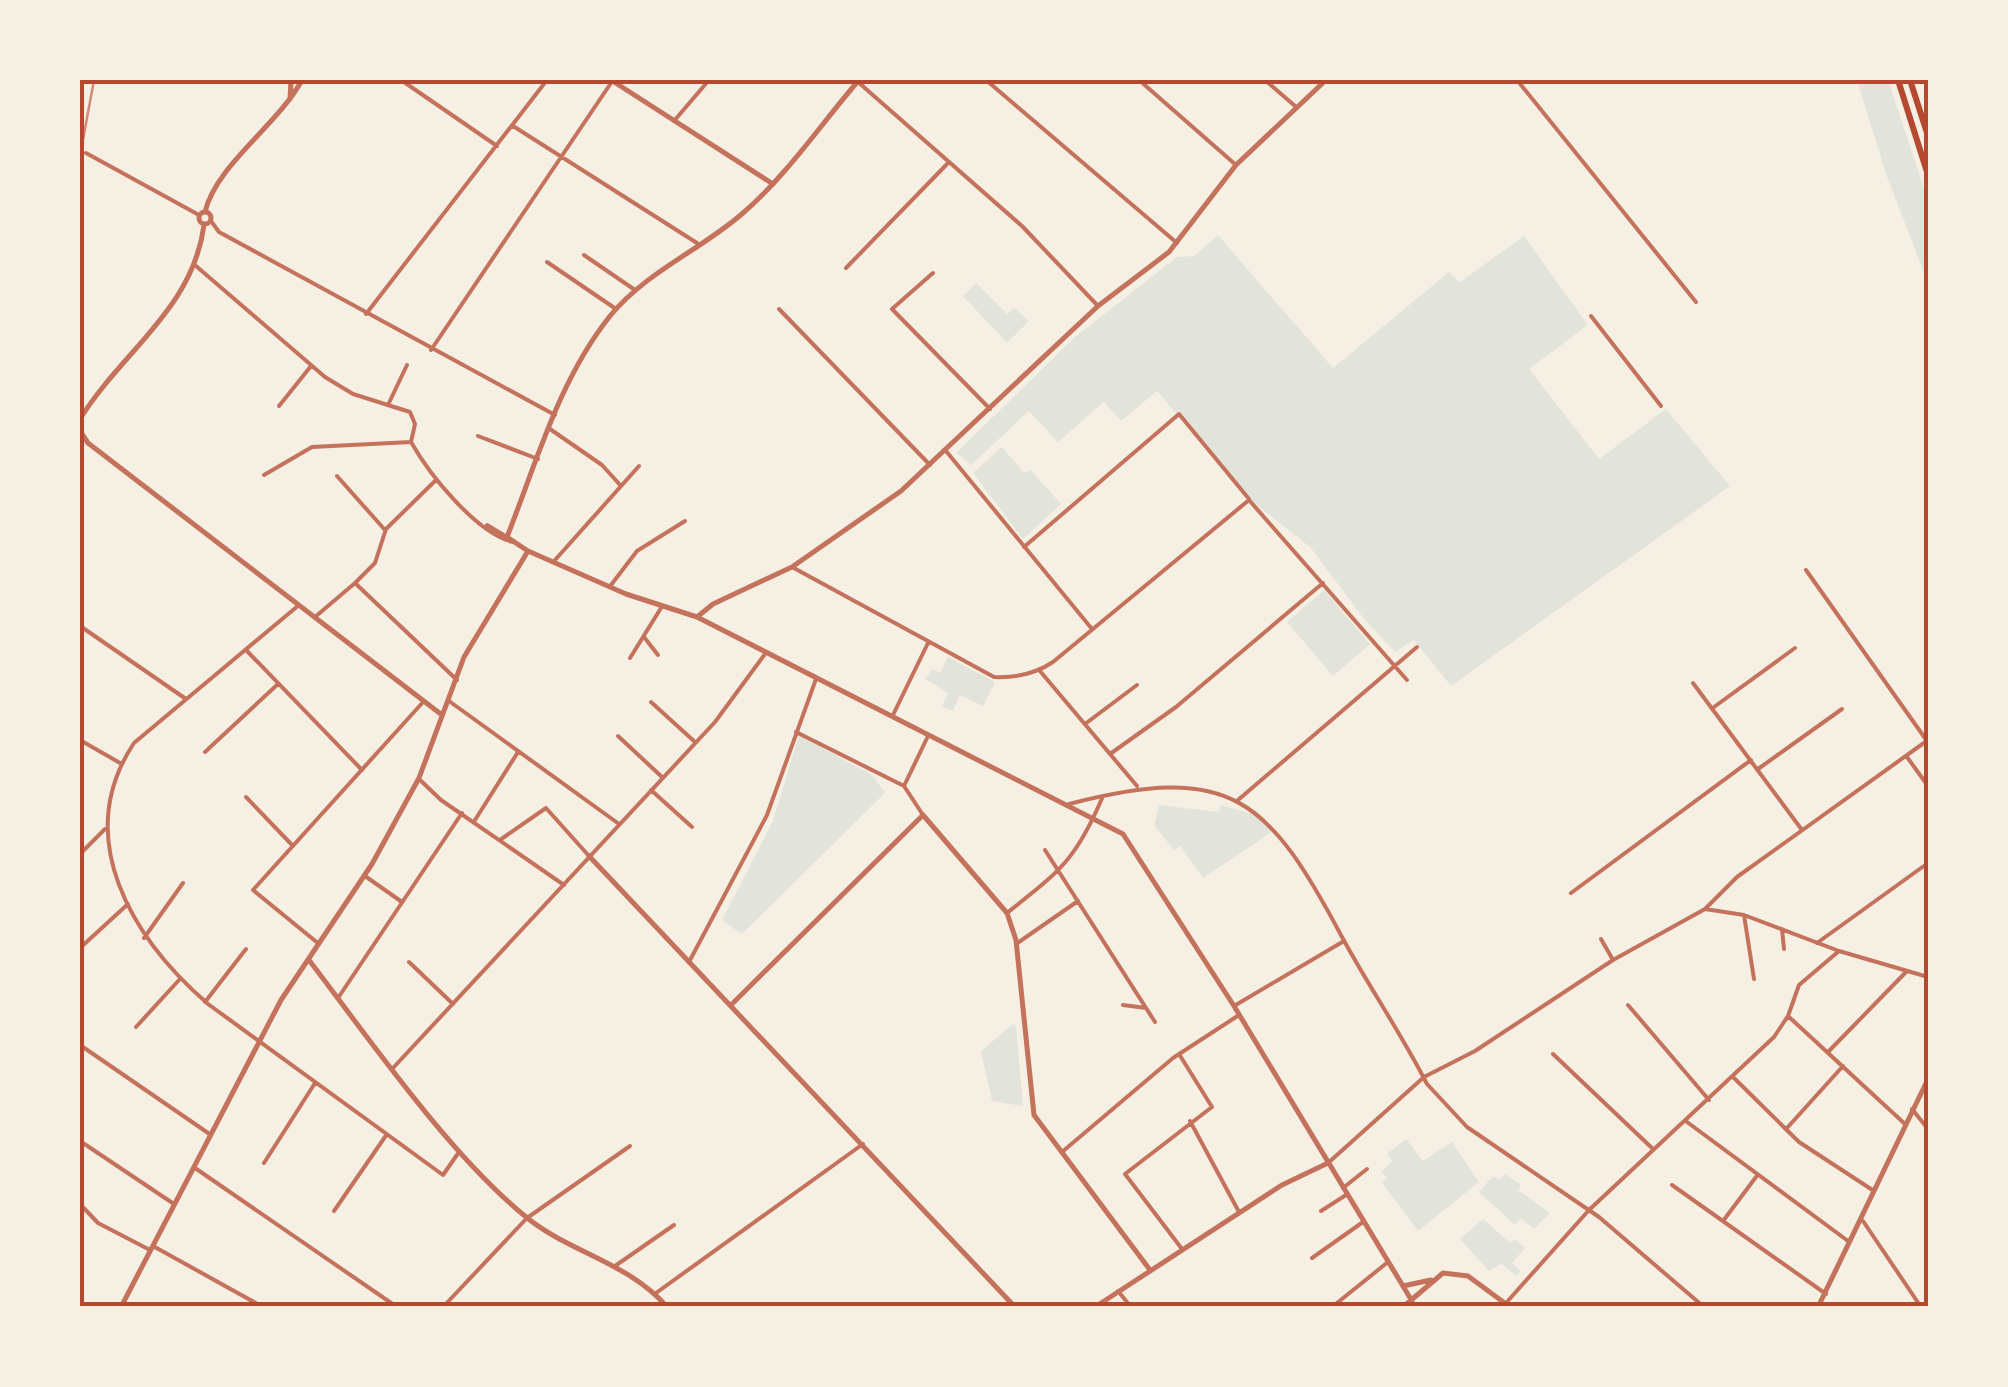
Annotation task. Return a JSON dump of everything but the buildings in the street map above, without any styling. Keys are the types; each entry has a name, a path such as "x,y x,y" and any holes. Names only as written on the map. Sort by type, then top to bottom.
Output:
{"highway":[{"path":"1898,80 1928,174"},
{"path":"1910,80 1928,136"}],"street":[{"path":"290,102 292,80"},
{"path":"202,214 216,186 290,102 302,80"},
{"path":"400,80 497,146"},
{"path":"366,314 546,80"},
{"path":"431,350 612,80 773,184"},
{"path":"674,120 709,80"},
{"path":"986,80 1177,243"},
{"path":"1139,80 1236,164"},
{"path":"1265,80 1295,106"},
{"path":"697,617 792,566 866,517 930,466 1096,304 1177,243 1236,164 1326,80"},
{"path":"1517,80 1696,302"},
{"path":"506,536 564,386 616,309 697,243 741,215 773,184 858,81 1022,226 1096,304"},
{"path":"513,126 697,243"},
{"path":"86,153 202,214 219,232 554,415"},
{"path":"846,268 949,162"},
{"path":"80,419 185,288 196,266 208,223 202,214"},
{"path":"584,255 636,290"},
{"path":"547,262 616,309"},
{"path":"196,266 311,366 353,394 410,412 415,424 411,442 436,480 483,522 515,542"},
{"path":"933,273 892,308 990,410"},
{"path":"779,309 930,466"},
{"path":"1591,316 1661,406"},
{"path":"388,405 407,365"},
{"path":"279,406 311,366"},
{"path":"1024,547 1180,414 1247,500 1407,680"},
{"path":"550,428 602,464 621,486"},
{"path":"80,431 88,443 442,715"},
{"path":"478,436 538,459"},
{"path":"264,475 312,447 411,442"},
{"path":"946,451 1093,630"},
{"path":"555,560 639,466"},
{"path":"337,476 385,530"},
{"path":"315,617 375,563 385,530 436,480"},
{"path":"792,566 994,677 1040,670 1247,500"},
{"path":"610,586 637,551 685,521"},
{"path":"483,522 537,555 661,608 697,617 1096,818 1129,842 1234,1006 1414,1304"},
{"path":"121,1307 259,1041 365,876 419,778 464,657 528,551"},
{"path":"1095,1307 1239,1212 1328,1163 1424,1077 1490,1042 1614,960 1705,909 1738,877 1928,740 1806,570"},
{"path":"1110,754 1176,708 1323,582"},
{"path":"355,583 458,680"},
{"path":"300,605 134,742 120,764 105,829 128,904 144,938 179,980 443,1175 461,1150"},
{"path":"630,658 661,608"},
{"path":"80,632 84,628 186,700"},
{"path":"644,637 658,656"},
{"path":"892,718 928,643"},
{"path":"1238,800 1417,647"},
{"path":"1712,708 1795,648"},
{"path":"247,650 362,770"},
{"path":"392,1068 715,722 765,654"},
{"path":"1040,670 1138,788"},
{"path":"689,962 767,815 816,680"},
{"path":"1693,683 1802,830"},
{"path":"204,752 278,684"},
{"path":"1086,724 1137,685"},
{"path":"449,700 620,824"},
{"path":"320,944 253,890 424,701"},
{"path":"651,702 695,742"},
{"path":"1758,769 1842,708"},
{"path":"794,732 904,786 923,815 1007,913 1016,944 1034,1115 1150,1270"},
{"path":"618,736 662,777"},
{"path":"904,786 928,736"},
{"path":"80,740 120,764"},
{"path":"474,822 518,752"},
{"path":"1906,756 1928,786"},
{"path":"1571,893 1751,760"},
{"path":"419,778 424,787 564,884"},
{"path":"1068,804 1138,788 1186,790 1238,800 1265,817 1287,843 1424,1077 1467,1127 1589,1210 1704,1307"},
{"path":"651,790 692,827"},
{"path":"1007,913 1059,872 1096,818 1104,795"},
{"path":"246,797 293,846"},
{"path":"500,840 546,808 1016,1307"},
{"path":"338,998 462,814"},
{"path":"731,1006 923,815"},
{"path":"80,854 105,829"},
{"path":"1045,850 1155,1022"},
{"path":"1817,943 1928,863"},
{"path":"365,876 402,902"},
{"path":"144,938 184,883"},
{"path":"1016,944 1078,901"},
{"path":"80,948 128,904"},
{"path":"1705,909 1744,915 1839,951 1928,977"},
{"path":"1744,915 1754,979"},
{"path":"1782,929 1784,949"},
{"path":"1600,939 1614,960"},
{"path":"1234,1006 1344,940"},
{"path":"205,1002 246,949"},
{"path":"1403,1307 1414,1304 1442,1274 1468,1276 1508,1305 1589,1210 1774,1037 1788,1016 1799,985 1839,951"},
{"path":"309,960 461,1150 527,1218 615,1266 655,1294 666,1307"},
{"path":"409,962 453,1004"},
{"path":"1828,1051 1906,972"},
{"path":"136,1027 179,980"},
{"path":"1123,1005 1146,1008"},
{"path":"1628,1005 1709,1100"},
{"path":"1062,1152 1179,1054 1239,1015"},
{"path":"1788,1016 1905,1124"},
{"path":"80,1044 211,1135"},
{"path":"1179,1054 1212,1107 1125,1174 1182,1249"},
{"path":"1553,1054 1653,1149"},
{"path":"1787,1128 1843,1066"},
{"path":"1733,1077 1799,1142 1874,1191"},
{"path":"1818,1307 1863,1221 1928,1079"},
{"path":"264,1163 315,1082"},
{"path":"1912,1109 1928,1130"},
{"path":"1190,1121 1239,1212"},
{"path":"1686,1122 1851,1244"},
{"path":"334,1211 387,1134"},
{"path":"80,1141 174,1204"},
{"path":"655,1294 863,1144"},
{"path":"443,1307 527,1218 630,1146"},
{"path":"194,1167 397,1307"},
{"path":"1321,1212 1367,1169"},
{"path":"1722,1222 1756,1177"},
{"path":"1672,1186 1826,1294"},
{"path":"80,1204 98,1224 263,1307"},
{"path":"1863,1221 1920,1307"},
{"path":"1312,1258 1363,1222"},
{"path":"615,1266 674,1225"},
{"path":"1332,1307 1388,1262"},
{"path":"1402,1286 1434,1280"},
{"path":"1118,1292 1131,1307"}],"shaded area":[{"path":"1857,80 1888,80 1928,200 1928,283 1886,174"},
{"path":"1218,235 1333,368 1449,272 1459,283 1524,236 1588,325 1529,369 1599,459 1666,409 1730,486 1451,686 1414,640 1395,652 1364,619 1310,547 1247,497 1157,391 1121,421 1104,402 1058,442 1029,411 971,465 956,453 1075,337 1177,257 1194,256"},
{"path":"976,283 1007,314 1014,308 1029,321 1007,343 963,296"},
{"path":"1002,447 1024,473 1031,470 1061,504 1023,539 973,473"},
{"path":"1324,590 1370,644 1333,676 1287,622"},
{"path":"948,657 995,682 983,706 960,695 953,711 942,706 948,693 925,679 932,669 940,673"},
{"path":"799,735 872,775 885,793 742,934 722,920 773,821"},
{"path":"1159,805 1219,812 1221,805 1252,814 1273,831 1203,878 1180,846 1174,850 1154,825"},
{"path":"1013,1024 1023,1106 992,1101 981,1051"},
{"path":"1406,1139 1423,1161 1452,1142 1479,1182 1418,1231 1382,1183 1387,1177 1381,1172 1392,1161 1387,1154"},
{"path":"1505,1174 1521,1185 1518,1190 1550,1213 1534,1229 1521,1218 1515,1225 1479,1192 1493,1176 1499,1180"},
{"path":"1483,1219 1510,1243 1515,1239 1525,1248 1512,1263 1521,1271 1517,1276 1501,1264 1489,1271 1460,1239"}],"railway":[{"path":"80,156 94,80"}]}
